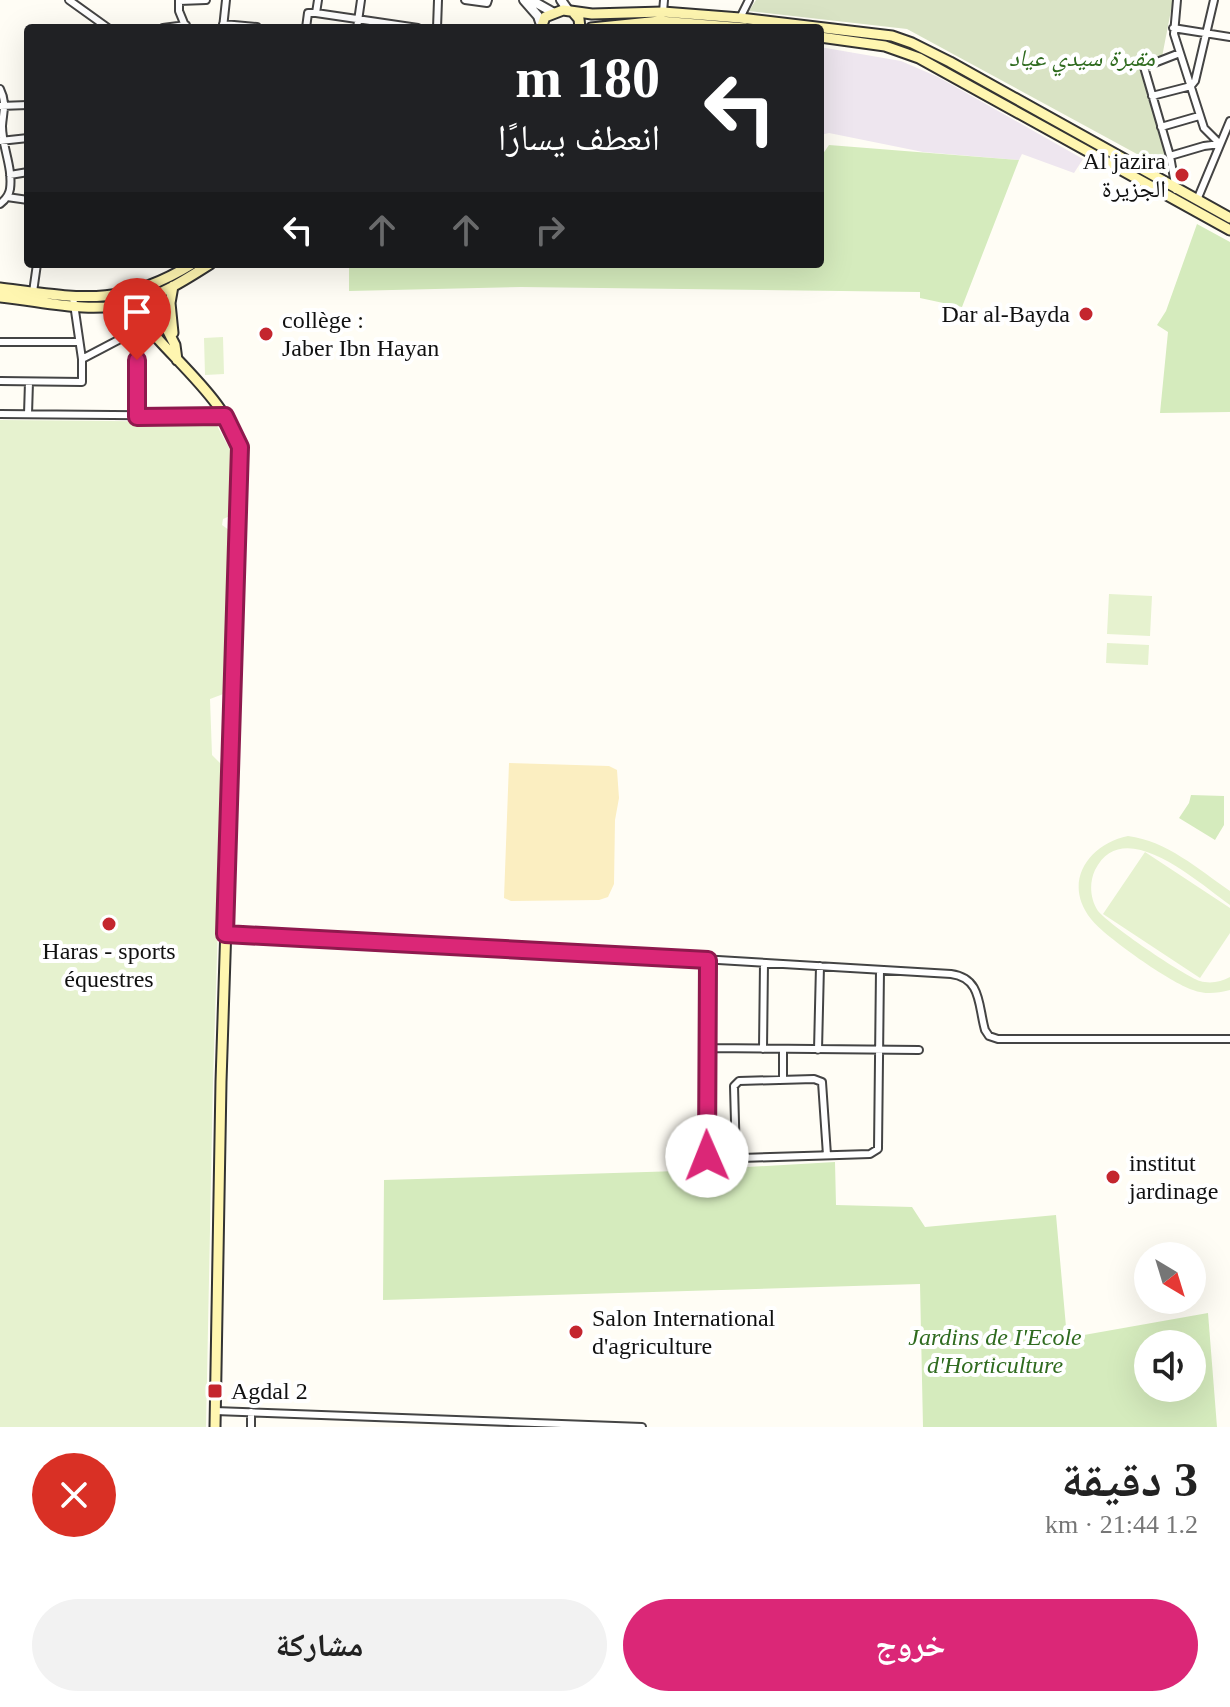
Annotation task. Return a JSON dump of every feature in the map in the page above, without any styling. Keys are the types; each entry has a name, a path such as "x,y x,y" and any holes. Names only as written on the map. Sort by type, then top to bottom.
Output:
{"main road":[{"path":"542,24 545,17 555,12 570,11 604,15 663,12 738,22"},
{"path":"570,11 579,19 580,24"},
{"path":"630,24 660,21 738,22"},
{"path":"825,34 885,46 963,75 1176,190 1230,230"},
{"path":"963,75 1194,205 1230,218"},
{"path":"149,293 186,268"},
{"path":"0,297 74,302 128,299 173,286 203,268"},
{"path":"168,320 173,286"},
{"path":"0,288 74,302"},
{"path":"149,293 168,320 177,360"},
{"path":"128,299 148,328 225,416 238,439 241,456 225,934 215,1427"}],"street":[{"path":"185,24 179,11 179,1 206,0"},
{"path":"223,24 226,0"},
{"path":"316,13 318,0"},
{"path":"358,24 361,0"},
{"path":"437,24 438,0"},
{"path":"465,0 487,3 488,0"},
{"path":"524,0 538,16 540,24"},
{"path":"531,0 555,12"},
{"path":"554,0 555,12"},
{"path":"561,0 570,11"},
{"path":"663,12 664,0"},
{"path":"738,22 749,0"},
{"path":"1177,0 1173,28 1180,53 1199,116 1207,133 1220,144"},
{"path":"1191,86 1199,67 1214,0"},
{"path":"74,1 103,24"},
{"path":"307,24 308,13 388,24"},
{"path":"1173,28 1230,37"},
{"path":"1176,190 1170,156 1144,67 1180,53"},
{"path":"1185,67 1199,67"},
{"path":"1152,96 1191,86"},
{"path":"0,89 2,141 10,175 7,197 0,204"},
{"path":"3,106 24,105"},
{"path":"1161,127 1199,116"},
{"path":"1194,205 1230,121"},
{"path":"2,141 24,138"},
{"path":"1170,156 1220,144"},
{"path":"10,175 24,173"},
{"path":"7,197 24,199"},
{"path":"33,292 36,268"},
{"path":"0,381 82,382 74,302"},
{"path":"82,359 168,320"},
{"path":"137,332 137,417"},
{"path":"0,342 78,342"},
{"path":"28,414 29,382"},
{"path":"0,414 225,416"},
{"path":"225,934 820,966 963,977 975,987 985,1030 989,1036 998,1039 1230,1039"},
{"path":"708,960 706,1154 710,1159 870,1154 878,1149 880,970"},
{"path":"763,1049 764,963"},
{"path":"818,1050 820,966"},
{"path":"707,1048 919,1050"},
{"path":"783,1049 783,1080"},
{"path":"736,1159 735,1084 739,1081 814,1079 824,1085 827,1155"},
{"path":"215,1411 434,1423 642,1427"},
{"path":"251,1412 251,1427"},
{"path":"342,1427 343,1416"}],"shaded area":[{"path":"824,48 901,61 938,77 1083,159 1074,173 1022,154 1019,160 923,152 824,134"}],"green space":[{"name":"مقبرة سيدي عياد","path":"756,0 1173,0 1162,57 1140,66 1170,172 907,29 749,11"},
{"path":"829,145 1019,160 962,307 920,298 920,292 521,287 349,291 349,268 824,268 824,152"},
{"path":"1197,224 1230,242 1230,412 1160,413 1168,332 1157,325 1166,311"},
{"path":"223,337 224,374 205,375 204,338"},
{"name":"Haras - sports équestres","path":"0,420 215,422 234,457 230,516 223,519 222,525 229,530 226,693 210,699 212,755 223,766 206,1427 0,1427"},
{"path":"1109,594 1152,596 1150,636 1107,634"},
{"path":"1107,643 1149,645 1148,665 1106,663"},
{"path":"1191,795 1224,796 1224,825 1215,840 1179,818"},
{"path":"1128,836 1156,844 1194,865 1230,891 1230,905 1161,858 1142,850 1124,848 1108,854 1095,870 1091,891 1098,911 1130,938 1191,977 1212,982 1230,977 1230,990 1207,993 1183,986 1124,948 1091,919 1079,892 1079,879 1084,867 1101,847"},
{"path":"1145,852 1230,908 1230,933 1200,978 1103,914"},
{"name":"Jardins de I'Ecole d'Horticulture","path":"835,1162 836,1205 912,1207 925,1227 1056,1215 1067,1338 1208,1313 1217,1427 923,1427 920,1284 383,1300 384,1180 679,1171"}],"sand":[{"path":"509,763 609,766 617,770 619,798 615,820 614,884 608,897 599,900 511,901 504,898"}],"place":[{"name":"Al jazira الجزيرة","path":"1182,175"},
{"name":"Dar al-Bayda","path":"1086,314"},
{"name":"collège : Jaber Ibn Hayan","path":"266,334"},
{"name":"Haras - sports équestres","path":"109,924"},
{"name":"institut jardinage","path":"1113,1177"},
{"name":"Salon International d'agriculture","path":"576,1332"},
{"name":"Agdal 2","path":"215,1391"}],"route":[{"path":"137,360 137,417 225,416 240,447 225,934 708,960 707,1156"}]}
